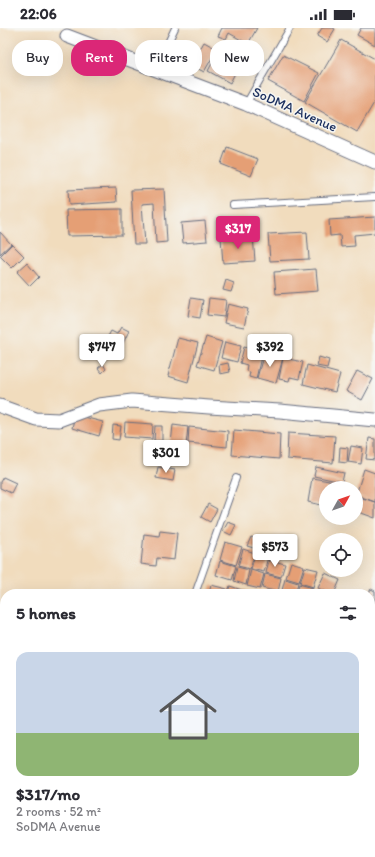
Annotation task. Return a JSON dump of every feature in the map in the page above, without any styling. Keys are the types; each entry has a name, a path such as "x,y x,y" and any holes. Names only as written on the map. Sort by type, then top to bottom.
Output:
{"street":[{"name":"SoDMA Avenue","path":"67,36 135,62"},
{"name":"SoDMA Avenue","path":"171,76 246,104 375,162"},
{"path":"0,406 36,419 59,420 99,405 132,401 318,414 375,420"}],"lane":[{"path":"169,40 174,28"},
{"path":"246,104 290,28"},
{"path":"233,206 375,198"},
{"path":"197,589 236,478"}],"building":[{"path":"222,28 257,28 250,40 241,40 229,33 226,39 218,36"},
{"path":"322,28 335,29 327,42 317,36"},
{"path":"361,28 375,28 375,45 357,35"},
{"path":"341,40 375,59 375,101 357,132 305,102"},
{"path":"204,42 210,45 210,61 204,72 202,71 202,46"},
{"path":"283,55 319,73 304,101 268,81"},
{"path":"217,76 234,76 230,83"},
{"path":"227,147 258,159 251,176 221,164"},
{"path":"116,188 117,202 69,205 68,190"},
{"path":"164,189 167,242 156,243 154,203 142,204 145,244 134,244 131,190"},
{"path":"122,209 122,235 67,236 66,210"},
{"path":"375,217 375,233 354,235 355,246 341,247 340,235 330,236 329,220"},
{"path":"205,221 207,241 183,243 181,223"},
{"path":"0,232 11,244 0,254"},
{"path":"307,232 309,259 270,261 268,234"},
{"path":"253,236 255,261 223,263 221,238"},
{"path":"12,244 24,256 12,268 0,256"},
{"path":"27,263 39,277 30,286 17,272"},
{"path":"316,269 318,291 276,294 274,272"},
{"path":"226,280 234,283 231,292 223,290"},
{"path":"191,298 203,300 200,318 188,316"},
{"path":"209,298 226,300 224,317 207,315"},
{"path":"228,304 248,309 244,327 224,323"},
{"path":"121,327 129,331 121,347 106,340 111,331 117,334"},
{"path":"206,337 222,342 214,370 197,365"},
{"path":"178,338 198,343 188,382 168,376"},
{"path":"225,342 241,346 237,362 221,358"},
{"path":"244,347 262,352 256,379 249,377 250,372 246,371 247,365 240,363"},
{"path":"264,353 283,358 276,383 257,378"},
{"path":"319,357 329,360 327,368 317,366"},
{"path":"283,358 303,362 299,379 290,377 289,381 279,379"},
{"path":"228,363 230,372 220,374 219,365"},
{"path":"103,364 106,369 102,373 98,368"},
{"path":"307,365 340,374 335,392 303,384"},
{"path":"357,371 373,379 362,400 346,391"},
{"path":"75,415 103,422 99,436 72,428"},
{"path":"125,422 153,424 152,439 124,437"},
{"path":"113,425 121,426 119,440 112,439"},
{"path":"173,425 188,427 186,445 171,444"},
{"path":"155,426 162,426 162,441 154,441"},
{"path":"189,427 228,431 227,447 188,443"},
{"path":"234,430 280,434 279,459 232,455"},
{"path":"288,433 335,436 333,463 287,459"},
{"path":"369,438 375,439 375,460 366,459"},
{"path":"155,443 173,446 172,458 154,455"},
{"path":"351,446 363,448 361,464 348,462"},
{"path":"340,447 348,448 347,463 339,462"},
{"path":"158,467 175,470 173,481 156,478"},
{"path":"316,467 344,473 342,481 314,476"},
{"path":"364,469 375,473 375,502 363,498 363,481 360,481"},
{"path":"3,477 16,483 11,493 0,488 0,482"},
{"path":"312,478 329,481 319,481 319,504 308,502"},
{"path":"363,498 375,502 375,518 363,514"},
{"path":"208,504 217,509 210,522 201,517"},
{"path":"228,522 236,525 231,535 223,531"},
{"path":"160,531 177,533 174,560 157,558 156,566 141,564 144,534 159,536"},
{"path":"251,537 263,541 260,550 247,546"},
{"path":"225,542 242,547 236,565 220,560"},
{"path":"243,549 255,553 250,569 238,566"},
{"path":"255,554 268,557 264,572 251,569"},
{"path":"269,560 285,564 281,577 266,573"},
{"path":"220,561 236,566 232,580 216,575"},
{"path":"291,562 304,566 299,582 286,578"},
{"path":"237,567 249,570 246,585 234,581"},
{"path":"305,567 318,570 313,587 300,583"},
{"path":"251,570 264,574 260,589 247,586"},
{"path":"265,574 281,578 279,589 262,588"},
{"path":"323,577 334,577 340,580 336,589 318,588"},
{"path":"285,579 298,583 296,589 282,589"},
{"path":"299,584 313,588 313,589 298,589"},
{"path":"211,585 227,589 210,589"},
{"path":"230,586 239,589 229,589"}]}
